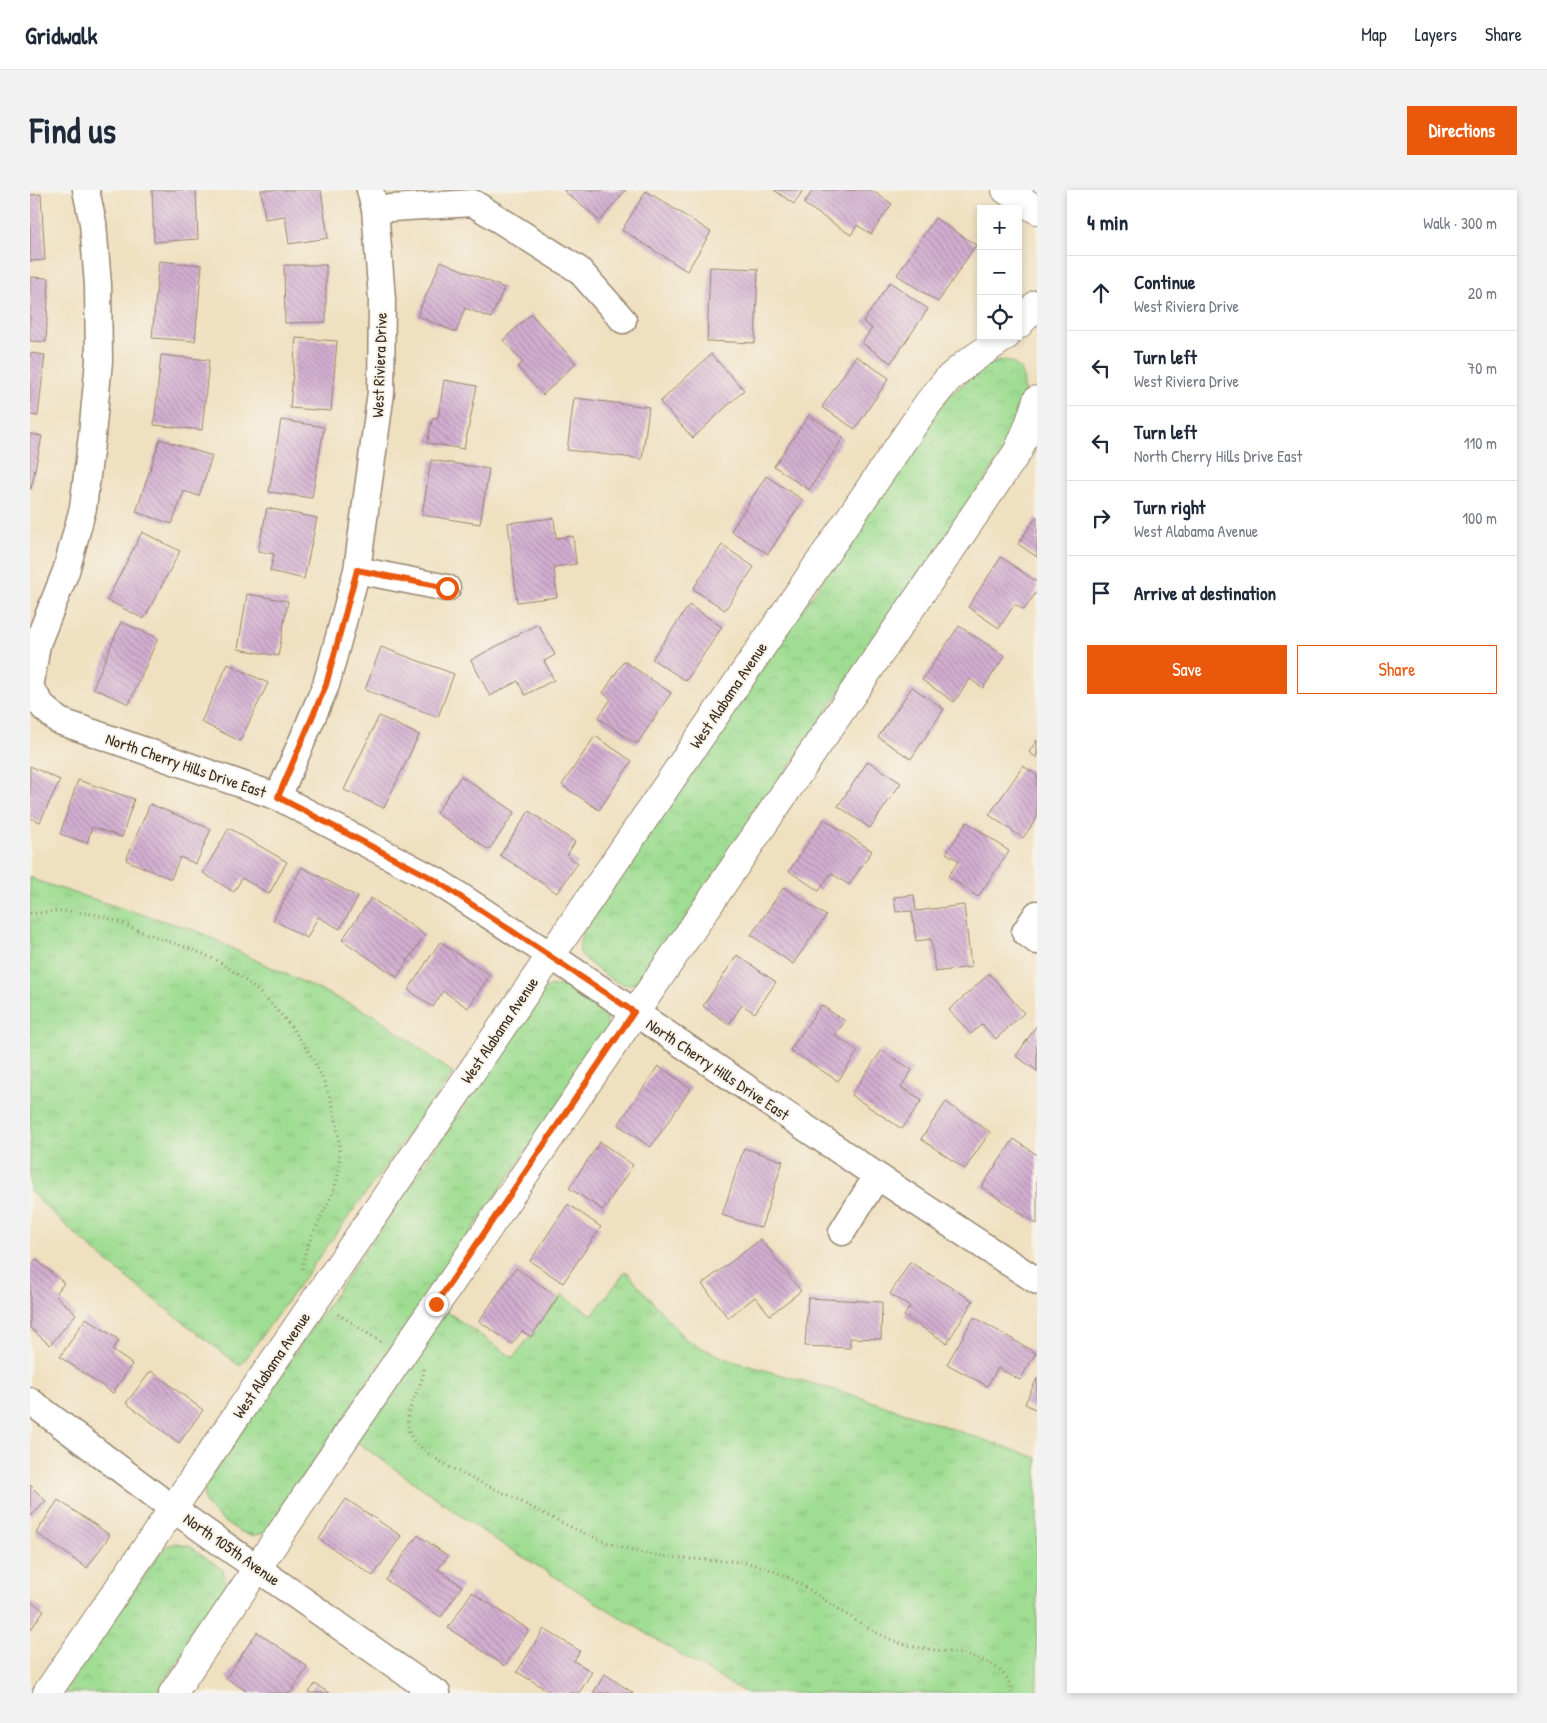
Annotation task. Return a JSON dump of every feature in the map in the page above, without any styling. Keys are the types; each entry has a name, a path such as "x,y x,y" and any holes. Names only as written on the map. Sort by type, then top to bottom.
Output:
{"street":[{"name":"North Cherry Hills Drive East","path":"86,190 93,223 98,285 99,361 83,508 66,571 37,644 30,688 44,708 59,721 278,797 435,880 1037,1281"},
{"path":"1006,190 1037,210"},
{"name":"West Riviera Drive","path":"278,797 326,685 357,570 382,392 382,300 373,200"},
{"path":"373,200 473,203 579,270 623,320"},
{"path":"1022,321 1037,304"},
{"name":"West Alabama Avenue","path":"47,1693 929,402 948,379 1000,340"},
{"path":"173,1693 634,1012 1018,451 1029,426 1037,400"},
{"path":"357,570 447,588"},
{"path":"842,1232 877,1176"},
{"name":"North 105th Avenue","path":"30,1401 173,1509 437,1693"}],"path":[{"path":"30,913 56,912 105,917 162,940 200,952 221,964 260,992 310,1052 330,1098 339,1147 339,1166 331,1198 306,1248 303,1261 303,1285 316,1298 388,1346 418,1360 424,1366 408,1421 414,1442 424,1451 458,1471 583,1532 622,1547 672,1557 755,1564 772,1570 818,1596 871,1630 886,1637 906,1644 971,1656 987,1661 1006,1677 1012,1693"}],"green space":[{"path":"1003,360 1014,363 1020,370 1023,379 1023,402 1015,435 643,980 630,984 616,982 582,956 579,947 583,932 947,398 985,366"},
{"path":"30,876 37,881 198,931 251,958 376,1016 453,1073 240,1366 106,1260 54,1215 30,1191"},
{"path":"567,986 604,1013 608,1031 266,1532 251,1535 232,1527 207,1506 204,1495 209,1479 542,992 548,987"},
{"path":"626,1271 685,1339 704,1349 732,1361 853,1395 1037,1458 1037,1693 746,1693 494,1539 347,1435 436,1304 513,1358 562,1295 592,1315"},
{"path":"176,1543 190,1546 223,1570 227,1584 224,1596 156,1693 63,1693 161,1552 167,1546"}],"building":[{"path":"152,190 196,190 198,239 154,242"},
{"path":"261,190 321,190 328,238 289,244 285,216 265,219"},
{"path":"563,190 626,190 600,221"},
{"path":"774,190 803,190 794,204"},
{"path":"813,190 871,190 892,204 871,234 857,225 851,235 804,204"},
{"path":"646,191 711,232 687,271 622,230"},
{"path":"41,194 45,260 30,261 30,195"},
{"path":"935,218 976,245 938,302 897,275"},
{"path":"159,261 202,265 195,341 152,338"},
{"path":"441,261 504,288 491,318 465,308 456,332 417,316"},
{"path":"284,265 326,265 326,322 285,323"},
{"path":"710,267 758,269 755,343 707,341"},
{"path":"30,277 49,278 46,342 30,341"},
{"path":"890,282 928,309 891,363 862,343 872,328 863,322"},
{"path":"531,314 576,363 543,395 517,367 523,362 503,340"},
{"path":"296,338 337,341 331,411 290,408"},
{"path":"30,353 45,355 38,416 30,415"},
{"path":"711,354 744,390 693,438 660,402"},
{"path":"161,355 209,360 202,430 154,425"},
{"path":"856,356 889,378 855,429 822,407"},
{"path":"444,380 477,386 464,449 427,443 433,417 438,418"},
{"path":"574,398 649,407 642,459 567,450"},
{"path":"809,415 843,438 809,490 774,466"},
{"path":"281,420 324,427 312,498 269,492"},
{"path":"30,434 42,436 31,489 30,489"},
{"path":"160,439 212,456 199,496 184,491 172,524 136,512"},
{"path":"431,460 489,469 480,524 422,515"},
{"path":"766,476 803,500 768,554 731,531"},
{"path":"267,508 317,518 304,579 270,571 274,554 258,551"},
{"path":"1037,516 1037,557 1018,544"},
{"path":"554,518 556,538 573,536 576,564 554,567 557,597 517,602 508,523"},
{"path":"142,532 180,551 144,619 107,600"},
{"path":"722,545 754,567 725,610 693,589"},
{"path":"1001,557 1037,582 1037,591 1024,610 1015,604 999,628 968,607"},
{"path":"247,594 288,601 278,656 238,649"},
{"path":"689,605 722,627 686,681 652,659"},
{"path":"121,622 158,638 129,704 93,688"},
{"path":"538,624 555,655 544,661 554,680 525,695 518,681 490,696 471,660"},
{"path":"959,626 1005,656 983,688 970,679 954,702 922,680"},
{"path":"381,647 454,674 438,717 365,690"},
{"path":"624,661 671,693 637,744 598,718 611,699 603,693"},
{"path":"228,664 268,683 240,741 201,722"},
{"path":"912,687 944,709 911,759 878,737"},
{"path":"379,716 419,735 384,808 344,790"},
{"path":"595,736 632,761 599,810 562,785"},
{"path":"1037,740 1037,758 1029,752"},
{"path":"868,761 901,783 870,828 838,806"},
{"path":"30,766 60,780 40,822 30,818"},
{"path":"1023,766 1037,775 1037,818 1023,838 989,815"},
{"path":"461,776 515,812 489,850 436,813"},
{"path":"78,780 134,799 122,837 92,827 87,843 60,834"},
{"path":"150,804 211,829 196,864 180,857 171,879 126,860"},
{"path":"529,811 575,842 567,855 578,863 557,893 500,855"},
{"path":"824,819 872,851 849,885 831,873 819,891 789,871"},
{"path":"967,822 1009,851 978,897 948,876 959,861 946,853"},
{"path":"229,828 287,862 269,894 242,878 234,892 203,873"},
{"path":"302,867 358,897 340,929 318,917 307,938 273,920"},
{"path":"784,887 826,916 793,964 751,935"},
{"path":"914,895 916,911 964,905 971,967 935,972 931,939 916,941 912,911 896,912 894,897"},
{"path":"371,898 425,935 397,977 342,940"},
{"path":"440,942 490,975 468,1008 443,991 433,1007 408,990"},
{"path":"737,955 776,982 755,1013 742,1005 729,1024 703,1006"},
{"path":"989,974 1024,1013 996,1039 982,1024 971,1034 949,1010"},
{"path":"821,1005 845,1021 835,1035 858,1051 838,1081 790,1050"},
{"path":"1037,1025 1037,1071 1016,1056"},
{"path":"882,1050 912,1070 901,1087 922,1100 902,1129 851,1095"},
{"path":"658,1066 691,1088 651,1147 618,1125"},
{"path":"946,1102 990,1132 965,1169 921,1139"},
{"path":"1014,1139 1037,1155 1037,1224 981,1187"},
{"path":"600,1142 633,1165 603,1210 569,1188"},
{"path":"744,1148 783,1161 761,1228 722,1215"},
{"path":"568,1204 601,1227 563,1283 530,1261"},
{"path":"761,1239 801,1291 770,1315 755,1297 728,1318 702,1284"},
{"path":"36,1259 64,1283 55,1295 76,1314 50,1345 30,1328 30,1266"},
{"path":"910,1262 973,1301 947,1343 904,1316 910,1307 890,1294"},
{"path":"516,1268 558,1297 531,1337 522,1331 512,1344 479,1321"},
{"path":"808,1298 882,1302 881,1339 850,1338 850,1348 805,1346"},
{"path":"974,1317 1036,1353 1020,1380 998,1368 987,1386 947,1364"},
{"path":"86,1318 119,1340 112,1350 132,1364 113,1393 60,1357"},
{"path":"151,1371 203,1410 179,1443 126,1403"},
{"path":"1037,1378 1037,1410 1025,1404"},
{"path":"30,1485 46,1501 30,1517"},
{"path":"346,1499 401,1536 373,1576 319,1539"},
{"path":"58,1500 110,1535 87,1568 36,1533"},
{"path":"418,1535 448,1556 438,1569 462,1586 441,1617 386,1580"},
{"path":"472,1592 529,1630 505,1666 448,1628"},
{"path":"30,1601 44,1610 30,1631"},
{"path":"544,1629 580,1651 574,1661 592,1672 579,1693 552,1693 517,1672"},
{"path":"257,1632 308,1667 290,1693 249,1693 226,1678"},
{"path":"605,1674 633,1693 593,1693"},
{"path":"315,1684 329,1693 309,1693"}],"route":[{"path":"436,1304 634,1012 435,880 278,797 326,685 357,570 447,588"}]}
